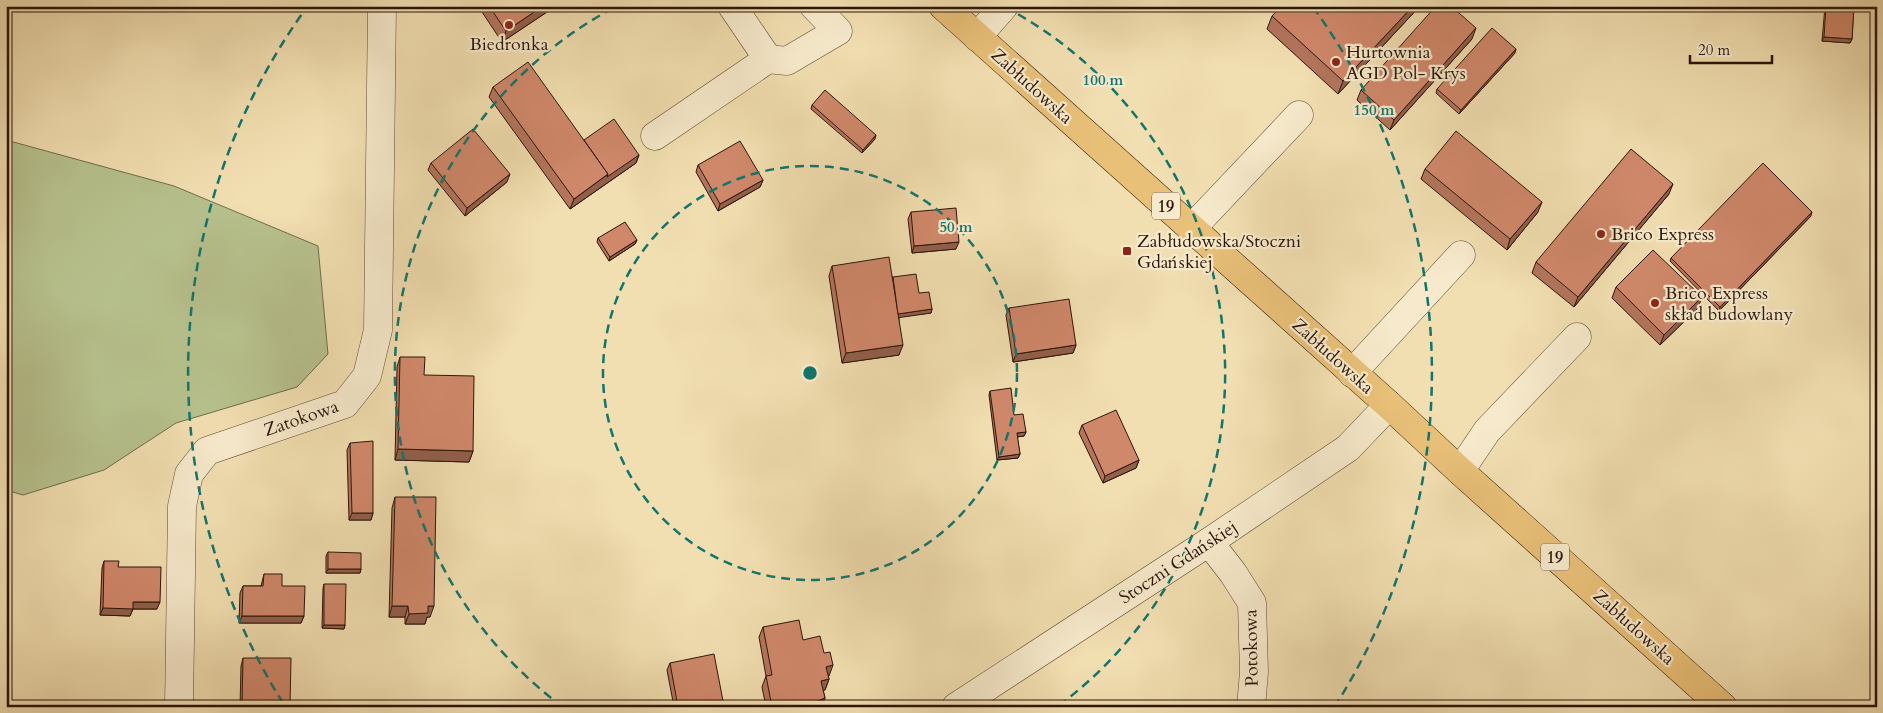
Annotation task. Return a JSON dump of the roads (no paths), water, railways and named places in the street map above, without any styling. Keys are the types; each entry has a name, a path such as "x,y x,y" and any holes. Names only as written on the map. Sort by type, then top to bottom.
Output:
{"highway":[{"name":"Zabłudowska","path":"943,6 1723,707"}],"street":[{"name":"Zatokowa","path":"179,707 182,506 189,474 207,451 345,404 367,376 378,330 382,6"},
{"path":"732,6 768,59"},
{"path":"977,37 1004,6"},
{"path":"655,136 768,59 787,61 838,31 830,12"},
{"path":"1191,229 1299,115"},
{"path":"1352,373 1461,255"},
{"path":"1460,472 1487,431 1577,337"},
{"name":"Stoczni Gdańskiej","path":"956,707 1209,542 1348,448 1389,406"},
{"name":"Potokowa","path":"1209,542 1252,602 1254,672 1251,707"}],"place":[{"name":"Biedronka","path":"509,25"},
{"name":"Hurtownia AGD Pol- Krys","path":"1336,62"},
{"name":"Brico Express","path":"1601,234"},
{"name":"Zabłudowska/Stoczni Gdańskiej","path":"1127,251"},
{"name":"Brico Express skład budowlany","path":"1655,303"}]}
